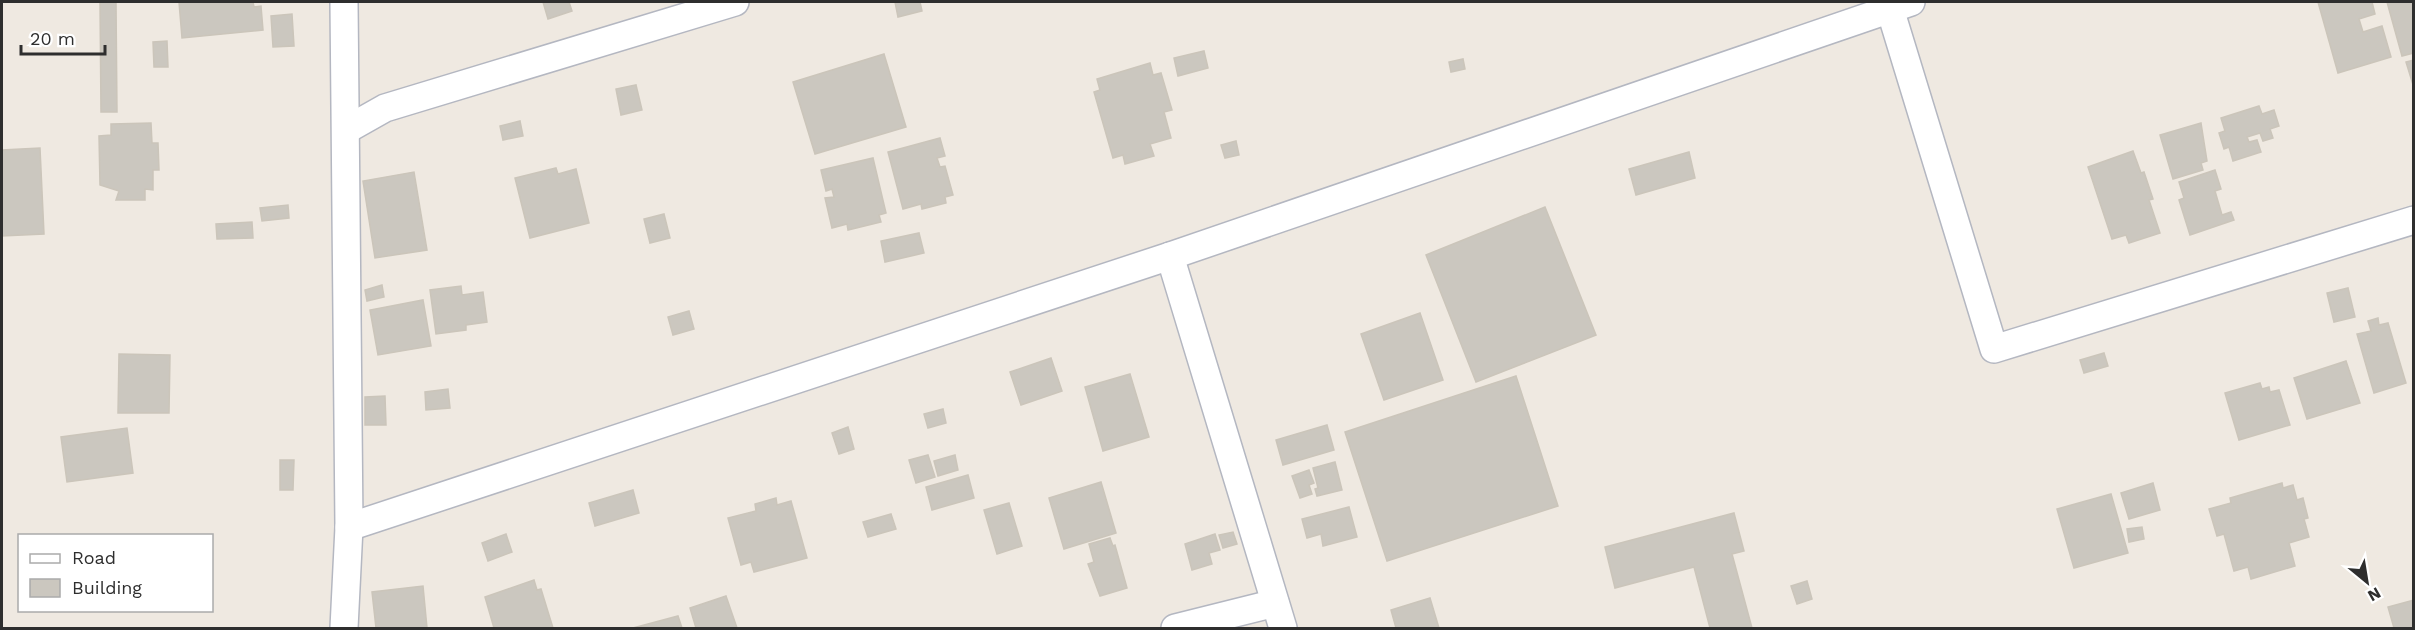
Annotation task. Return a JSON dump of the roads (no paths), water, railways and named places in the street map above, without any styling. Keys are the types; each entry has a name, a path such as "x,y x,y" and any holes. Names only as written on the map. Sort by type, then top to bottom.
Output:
{"street":[{"path":"344,2 349,527 344,628"},
{"path":"346,130 385,108 735,2"},
{"path":"349,527 1170,256 1900,5 1994,348 2414,220"},
{"path":"1170,256 1283,628"},
{"path":"1175,628 1275,603"}]}
